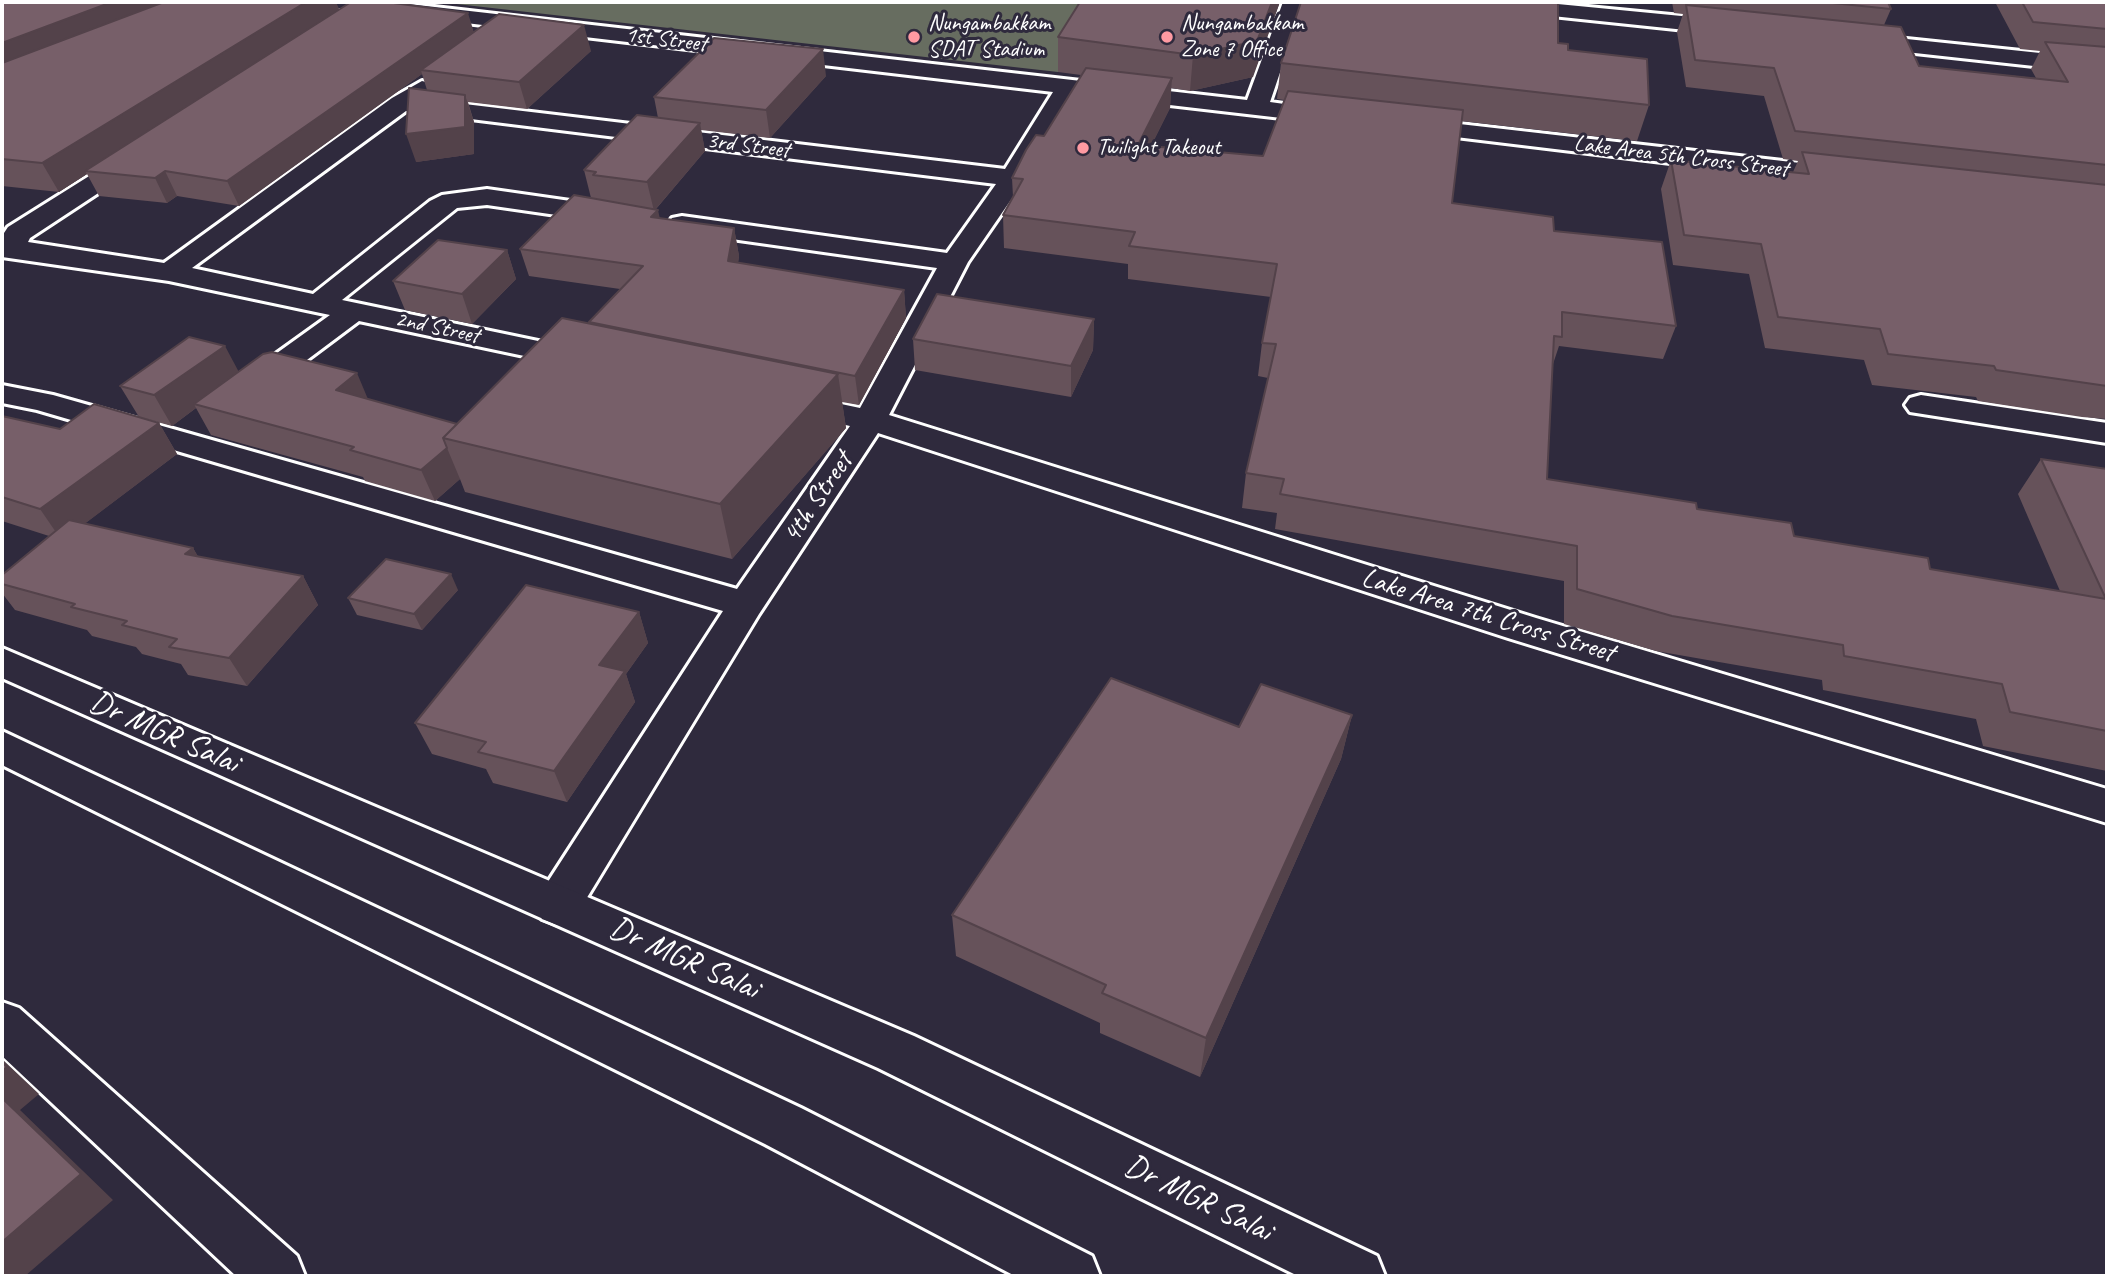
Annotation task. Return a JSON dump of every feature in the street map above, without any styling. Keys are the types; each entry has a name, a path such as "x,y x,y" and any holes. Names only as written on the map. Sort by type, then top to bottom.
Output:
{"street":[{"name":"1st Street","path":"338,2 1256,108"},
{"path":"1294,2 1256,108 1352,119"},
{"path":"1476,2 1751,30"},
{"path":"334,29 372,4"},
{"path":"479,46 513,22"},
{"path":"1833,39 2107,67"},
{"path":"169,272 445,71"},
{"name":"4th Street","path":"558,905 746,605 870,420 954,262 1013,178 1068,86"},
{"name":"3rd Street","path":"400,103 1013,178"},
{"name":"Lake Area 5th Cross Street","path":"1379,122 1874,180"},
{"path":"8,239 158,142"},
{"path":"320,303 439,207 452,201 487,197 954,262"},
{"name":"2nd Street","path":"8,239 612,365"},
{"path":"177,442 354,311"},
{"path":"2,394 42,402 746,605"},
{"path":"761,397 870,420"},
{"path":"1920,405 2107,433"},
{"name":"Lake Area 7th Cross Street","path":"870,420 1522,628 2107,806"},
{"name":"Dr MGR Salai","path":"2,662 896,1052 1357,1276"},
{"path":"2,747 783,1126 1072,1276"},
{"path":"2,1024 277,1276"}],"green space":[{"name":"Nungambakkam SDAT Stadium","path":"439,2 1100,2 1058,72"}],"building":[{"path":"2,2 112,2 2,43"},
{"path":"164,2 306,2 42,163 2,159 2,63"},
{"path":"351,2 386,2 468,13 227,181 165,171 155,178 85,171"},
{"path":"1080,2 1272,2 1257,41 1193,55 1058,37"},
{"path":"1301,2 1558,2 1558,43 1568,44 1568,50 1647,59 1649,105 1281,63"},
{"path":"1823,2 1888,2 1891,9"},
{"path":"2022,2 2107,2 2107,29 2033,22"},
{"path":"1686,5 1901,27 1919,66 2068,82 2045,42 2107,47 2107,165 1795,131 1774,68 1695,60"},
{"path":"499,14 584,25 519,82 421,70"},
{"path":"714,38 823,49 766,110 654,97"},
{"path":"1086,68 1172,78 1138,145 1263,156 1288,91 1463,110 1452,203 1553,217 1554,231 1662,242 1676,326 1562,312 1562,337 1554,336 1547,479 1696,503 1697,509 1791,523 1794,536 1928,558 1930,569 2106,599 2041,459 2107,469 2107,731 2010,712 2002,684 1844,656 1843,645 1672,616 1577,589 1577,546 1280,494 1284,479 1246,473 1276,344 1262,343 1277,264 1129,246 1135,232 1003,215 1023,179 1012,178 1026,150 1036,135 1044,136"},
{"path":"409,88 465,95 465,127 406,134"},
{"path":"637,115 700,123 647,182 593,175 596,172 584,170"},
{"path":"1802,152 2107,185 2107,386 1996,370 1994,366 1888,354 1880,329 1778,317 1761,244 1684,235 1671,160 1809,174"},
{"path":"574,195 658,210 651,217 734,228 728,261 904,290 855,376 589,322 643,266 520,249"},
{"path":"438,240 507,250 462,294 393,281"},
{"path":"937,294 1094,319 1071,366 913,339"},
{"path":"562,318 838,374 720,504 443,438"},
{"path":"189,337 225,346 154,395 120,386"},
{"path":"272,352 357,373 336,390 457,424 443,438 447,448 421,470 350,450 354,447 194,404 263,354"},
{"path":"94,404 159,423 40,509 2,497 2,416 60,429"},
{"path":"69,520 193,548 185,554 303,576 229,658 169,647 177,639 122,625 127,621 71,607 75,604 2,584 2,575"},
{"path":"386,559 451,574 414,614 348,598"},
{"path":"526,585 639,612 599,665 625,671 554,771 478,752 486,742 415,723"},
{"path":"1111,678 1239,727 1261,684 1352,715 1206,1038 1102,993 1106,985 952,915"},
{"path":"2,1098 81,1174 2,1242"}],"place":[{"name":"Nungambakkam SDAT Stadium","path":"914,37"},
{"name":"Nungambakkam Zone 7 Office","path":"1167,37"},
{"name":"Twilight Takeout","path":"1083,148"}]}
